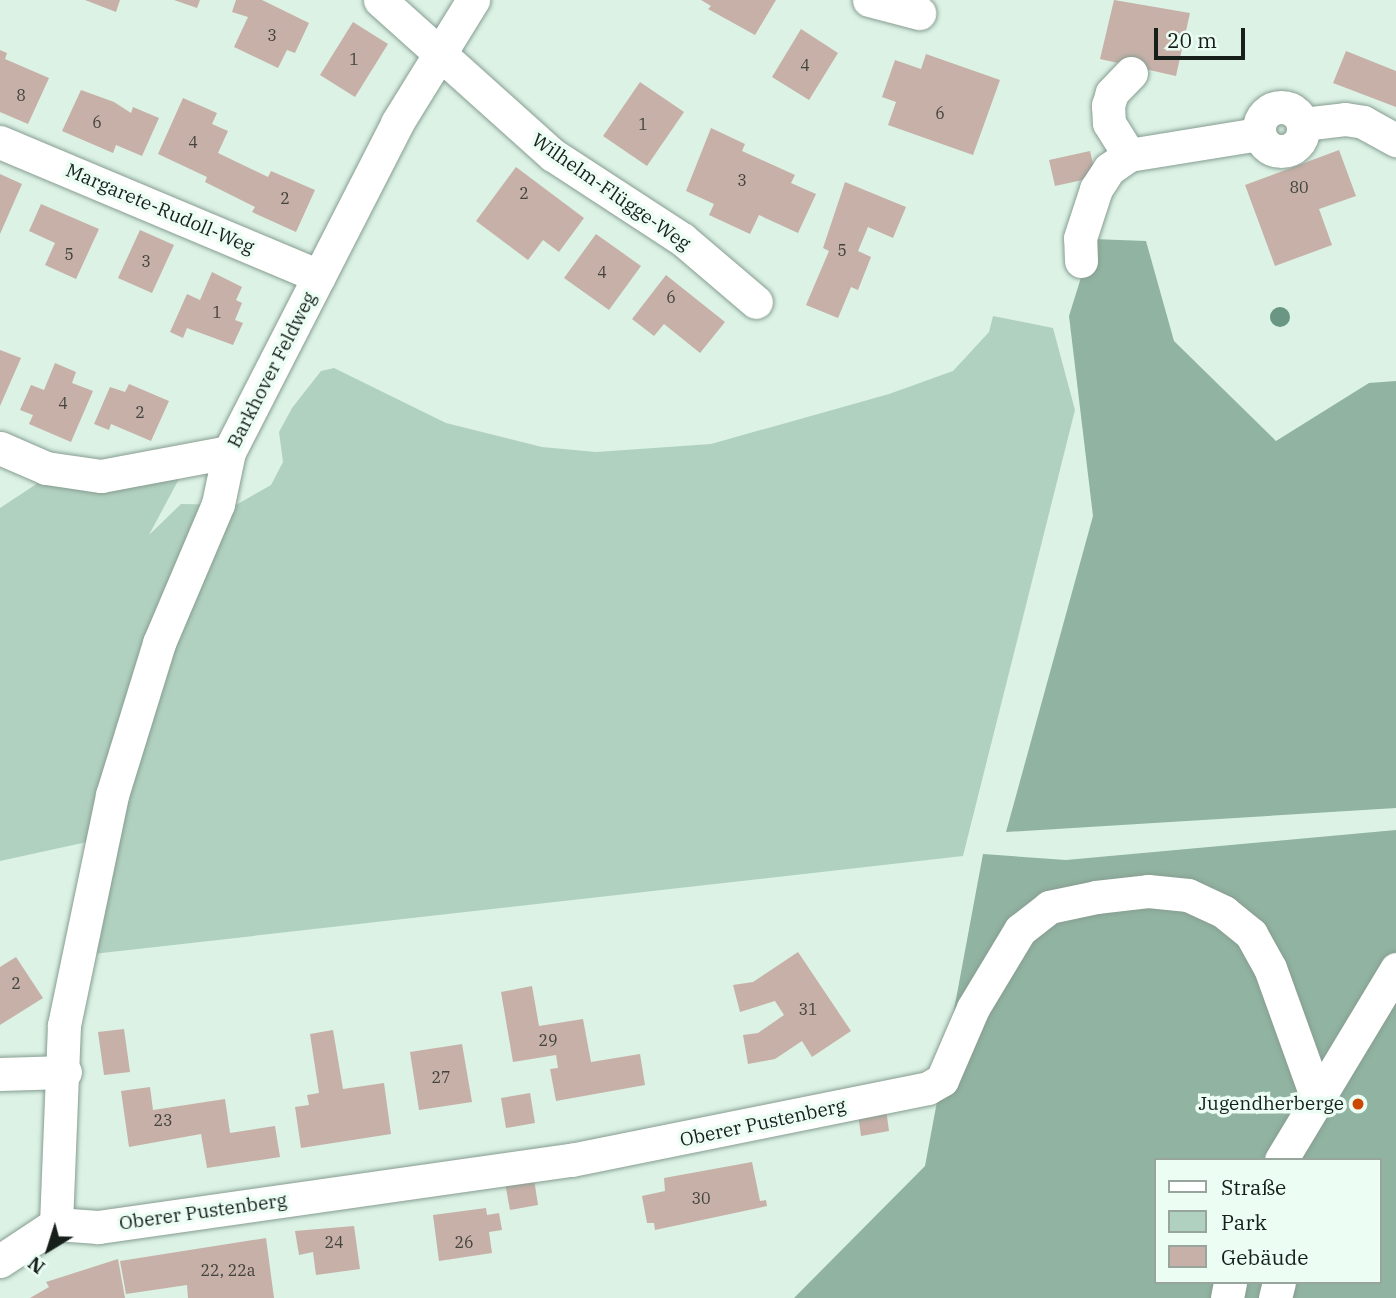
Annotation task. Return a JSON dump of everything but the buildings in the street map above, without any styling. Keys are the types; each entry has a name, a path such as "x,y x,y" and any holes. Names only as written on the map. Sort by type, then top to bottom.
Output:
{"street":[{"name":"Wilhelm-Flügge-Weg","path":"380,0 553,155 682,239 756,302"},
{"name":"Barkhover Feldweg","path":"56,1224 50,1136 65,1072 64,1025 82,926 112,795 159,643 218,504 229,452 438,51 473,0"},
{"path":"869,0 919,12"},
{"path":"1129,155 1109,123 1108,104 1112,93 1131,73"},
{"path":"1081,261 1080,238 1096,189 1109,169 1129,155 1259,134 1267,146 1282,150 1296,145 1303,124 1345,119 1363,122 1396,141"},
{"name":"Margarete-Rudoll-Weg","path":"0,142 319,276"},
{"path":"0,448 46,468 101,476 229,452"},
{"name":"Oberer Pustenberg","path":"56,1224 98,1227 571,1160 928,1088 942,1080 978,998 1020,930 1049,907 1148,891 1188,895 1224,912 1251,934 1270,968 1316,1096"},
{"path":"1282,1158 1316,1096 1396,969"},
{"path":"0,1074 65,1072"},
{"path":"0,1261 56,1224"}],"green space":[{"path":"1093,239 1146,241 1174,341 1276,441 1369,383 1396,381 1396,808 1006,832 1093,516 1069,316"},
{"path":"993,316 1053,328 1075,410 963,856 93,954 119,835 0,861 0,508 44,479 180,477 149,535 181,504 236,505 271,485 283,462 279,432 292,408 321,371 334,368 446,423 542,447 596,452 711,444 889,394 953,371 989,332"},
{"path":"1396,830 1396,1298 794,1298 925,1166 983,854 1066,860"}],"place":[{"name":"Jugendherberge","path":"1358,1104"}]}
